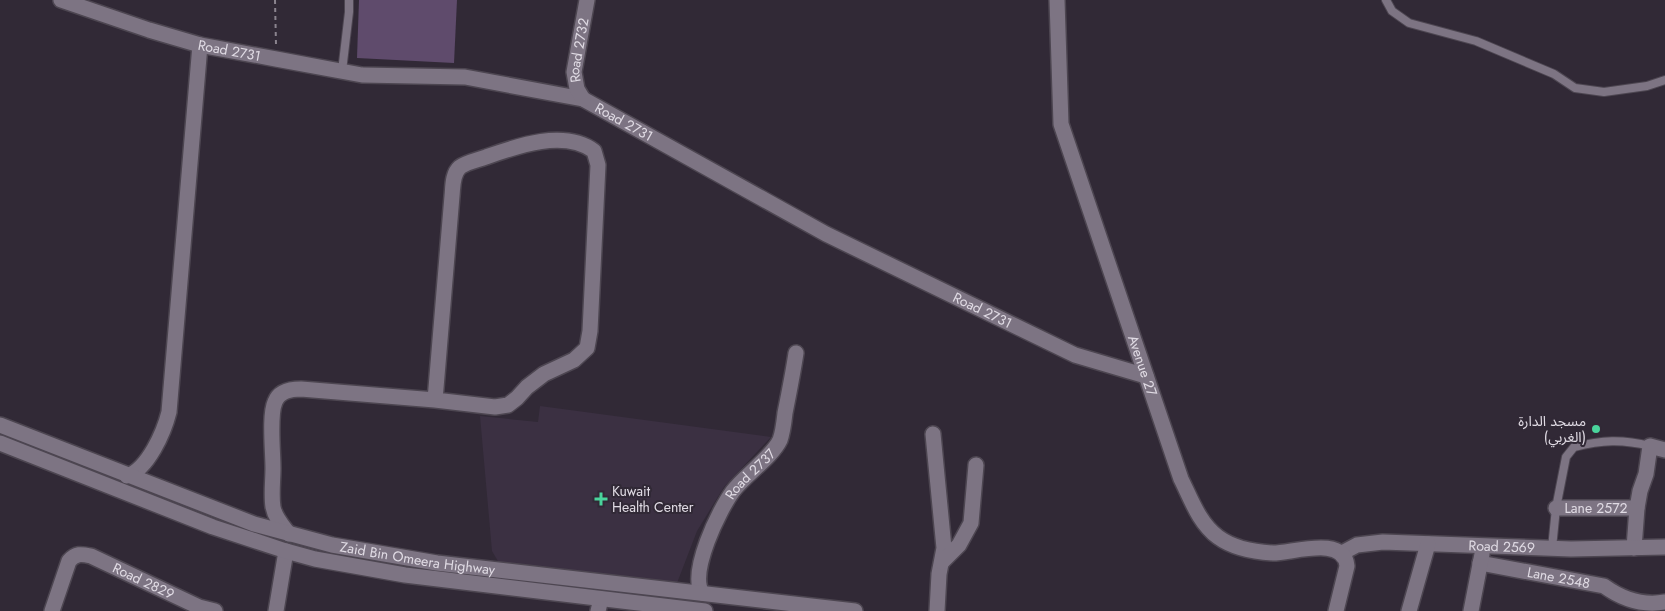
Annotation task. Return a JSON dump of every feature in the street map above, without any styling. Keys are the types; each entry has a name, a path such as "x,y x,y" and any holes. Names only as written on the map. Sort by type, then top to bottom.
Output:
{"street":[{"name":"Road 2731","path":"61,0 149,30 200,44 276,59 362,74 465,77 583,98 826,234 1075,355 1146,376"},
{"name":"Road 2732","path":"583,98 577,89 574,72 587,0"},
{"name":"Avenue 27","path":"1057,0 1061,124 1181,479 1200,519 1217,536 1251,551 1274,553 1300,549 1330,548 1342,553"},
{"path":"127,476 140,469 148,457 166,423 168,412 200,44"},
{"path":"289,534 281,525 273,508 274,439 272,421 274,402 282,393 291,389 301,389 495,407 508,405 538,378 574,360 587,348 590,331 598,165 594,151 590,148 579,143 543,141 516,147 462,166 456,173 452,196 435,400"},
{"name":"Road 2737","path":"700,610 689,604 698,585 700,569 708,540 733,490 779,441 796,353"},
{"name":"Zaid Bin Omeera Highway","path":"0,425 254,524 332,544 402,558 855,611"},
{"path":"933,434 944,548 939,574 937,611"},
{"name":"Zaid Bin Omeera Highway","path":"0,443 168,510 286,551 375,571 508,587 599,605 700,610"},
{"path":"1634,548 1636,508 1646,474 1650,446 1665,450"},
{"path":"148,457 151,476 156,487"},
{"path":"942,562 959,545 971,523 976,465"},
{"path":"254,524 261,522 273,508"},
{"name":"Lane 2572","path":"1556,508 1636,508"},
{"name":"Road 2569","path":"1342,553 1357,545 1383,542 1552,548 1665,546"},
{"path":"1409,611 1428,544"},
{"path":"1471,611 1484,546"},
{"path":"276,611 286,551"},
{"path":"1336,611 1347,566 1342,553"},
{"name":"Road 2829","path":"52,611 69,562 79,554 92,556 198,609 215,611"},
{"name":"Lane 2548","path":"1480,563 1604,586 1616,595 1634,602 1655,604 1665,602"},
{"path":"508,587 517,584 550,586 557,583 563,576"}],"lane":[{"path":"342,71 349,0"},
{"path":"1386,0 1392,12 1409,23 1476,41 1554,74 1575,88 1604,92 1647,86 1665,80"},
{"path":"1552,548 1556,508 1566,456 1574,447 1608,440 1630,441 1650,446"}],"path":[{"path":"275,0 276,59"}],"shaded area":[{"path":"359,0 457,0 454,63 357,58"},
{"name":"Kuwait Health Center","path":"540,406 771,437 724,487 697,531 677,583 672,588 502,568 492,551 480,416 538,422"}],"place":[{"name":"مسجد الدارة (الغربي)","path":"1596,429"},
{"name":"Kuwait Health Center","path":"601,499"}]}
